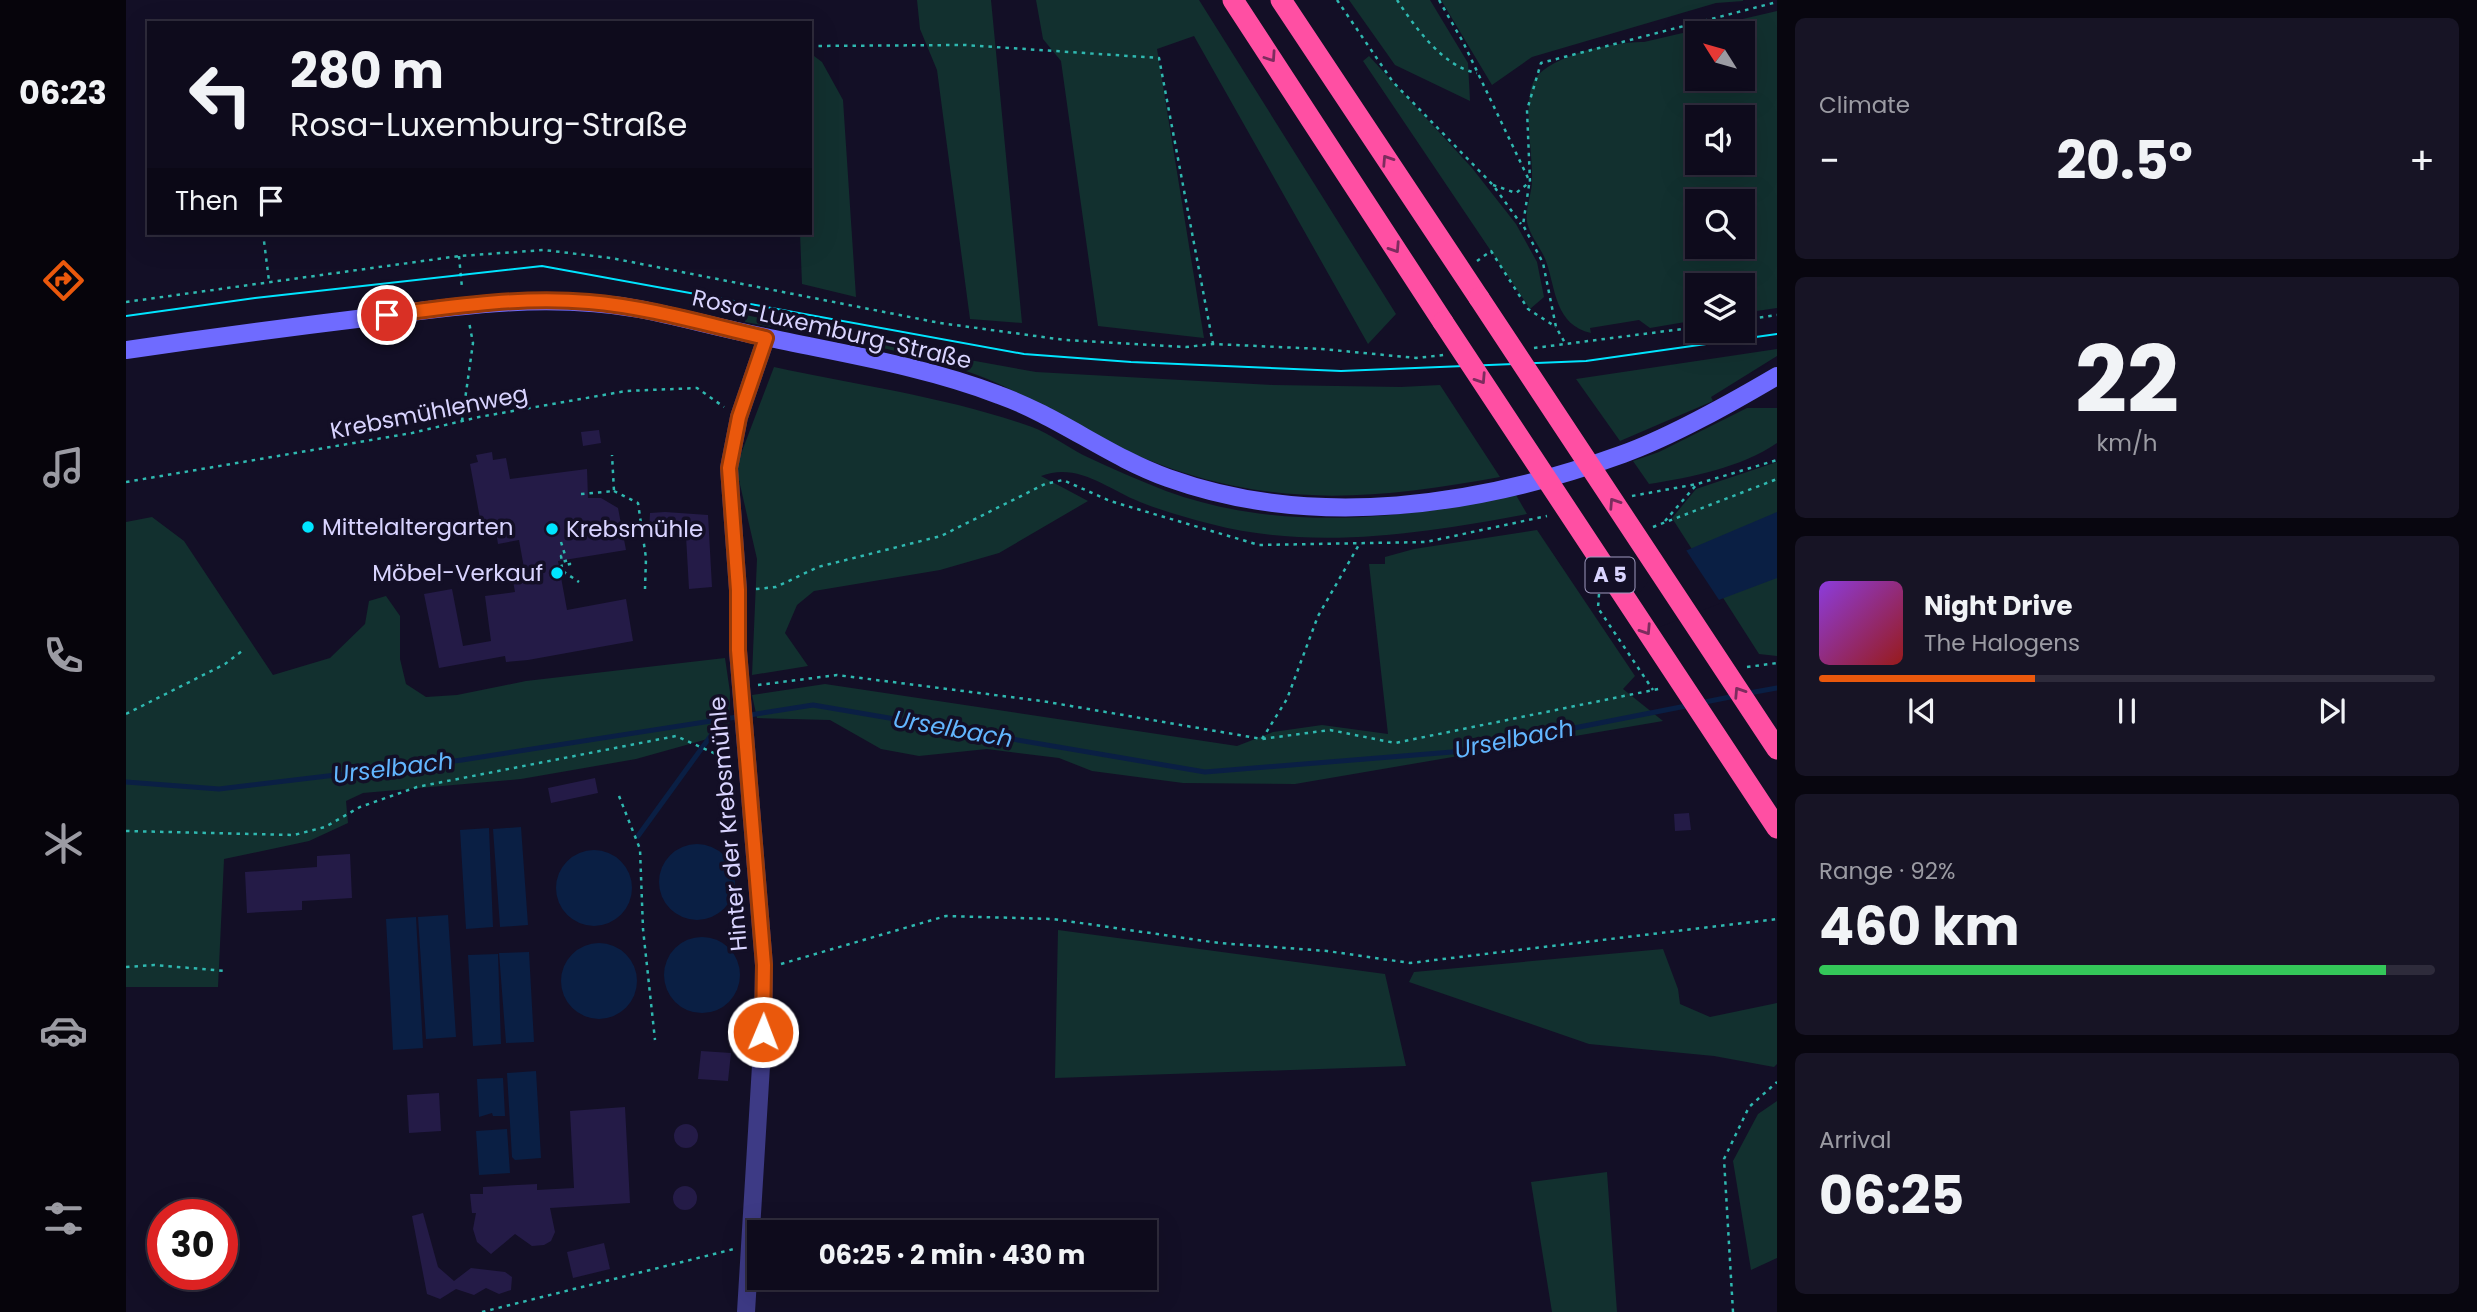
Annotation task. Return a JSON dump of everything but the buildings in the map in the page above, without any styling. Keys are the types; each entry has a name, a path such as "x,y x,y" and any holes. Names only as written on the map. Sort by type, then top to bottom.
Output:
{"highway":[{"name":"A 5","path":"1233,0 1777,828"},
{"name":"A 5","path":"1281,0 1777,750"}],"main road":[{"name":"Rosa-Luxemburg-Straße","path":"126,350 465,311 533,300 590,302 638,309 766,338 841,351 970,385 1004,397 1115,456 1168,478 1219,494 1282,505 1340,509 1400,505 1505,489 1626,453 1777,376"}],"street":[{"name":"Hinter der Krebsmühle","path":"751,1220 764,965 742,694 729,468 739,417 766,338"},
{"name":"Hinter der Krebsmühle","path":"746,1312 747,1290"}],"path":[{"path":"1337,0 1393,82 1493,185 1522,225 1543,263 1556,327 1566,345 1685,329"},
{"path":"1397,0 1418,33 1461,70 1478,74"},
{"path":"1438,0 1478,74 1530,182"},
{"path":"1522,225 1530,182 1527,110 1541,62 1777,2"},
{"path":"812,46 965,45 1159,58 1213,344"},
{"path":"1493,185 1516,193 1530,182"},
{"path":"263,235 268,281"},
{"path":"126,302 459,256 544,250 611,258 940,323 1053,339 1186,347 1213,344 1322,349 1416,358"},
{"path":"459,256 465,311 472,330 473,343 462,421"},
{"path":"1494,256 1528,309 1556,327"},
{"path":"1755,318 1777,315"},
{"name":"Krebsmühlenweg","path":"126,482 412,433 462,421 625,391 697,388 732,412"},
{"path":"612,455 614,491"},
{"path":"1697,484 1664,523 1777,479"},
{"path":"738,590 776,587 818,567 942,536 1045,484 1063,480"},
{"path":"581,494 614,491 638,503 646,558 645,589"},
{"path":"561,542 565,555 561,556 562,562 569,560 570,564 561,566 561,570 579,582"},
{"path":"1262,739 1287,699 1318,616 1360,543"},
{"path":"126,714 225,664 242,651"},
{"path":"742,694 837,675 1042,701 1262,739 1330,730 1395,743 1653,690"},
{"path":"126,831 294,835 326,827 360,807 417,787 676,736 748,770"},
{"path":"619,796 640,849 643,929 655,1040"},
{"path":"764,965 788,964 946,916 1053,919 1219,943 1327,951 1410,963 1777,919"},
{"path":"126,967 154,965 226,971"},
{"path":"1733,1312 1724,1159 1749,1107 1777,1082"},
{"path":"482,1312 747,1245"}],"green space":[{"path":"917,0 991,0 1022,323 970,319 937,70 920,29"},
{"path":"1036,0 1199,0 1396,314 1368,344 1194,36 1157,49 1204,338 1098,326 1061,61 1043,39"},
{"path":"1349,0 1430,0 1468,63 1470,101 1395,65"},
{"path":"1441,0 1743,1 1716,3 1532,57 1492,85"},
{"path":"1777,11 1777,308 1755,311 1755,273 1685,273 1685,322 1650,328 1639,320 1590,328 1591,333 1570,322 1559,305 1546,261 1527,222 1532,180 1529,113 1531,88 1543,70 1569,56 1632,42 1644,42 1685,32 1685,91 1755,91 1755,21 1734,21"},
{"path":"812,54 822,62 843,100 856,297 802,284 800,235 812,235"},
{"path":"1369,56 1472,168 1516,224 1537,262 1544,297 1530,309 1363,61"},
{"path":"746,315 848,338 1036,372 1273,385 1440,385 1500,477 1399,492 1352,495 1261,491 1167,467 1118,447 995,382 949,365 891,350 745,322"},
{"path":"1777,349 1777,356 1711,397 1713,401 1620,441 1576,379"},
{"path":"774,367 937,400 1001,417 1039,430 1124,474 1208,504 1296,517 1340,518 1429,511 1516,495 1527,514 1409,533 1329,538 1289,536 1211,524 1140,502 1080,475 1055,473 1041,476 1088,501 999,553 940,570 814,591 797,605 785,633 808,666 752,675 757,559 736,467"},
{"path":"1747,408 1777,408 1777,443 1763,452 1699,475 1649,484 1633,461 1659,452"},
{"path":"1777,462 1777,656 1759,654 1672,518 1696,489"},
{"path":"152,517 184,541 273,675 330,658 365,624 369,601 386,596 400,616 400,659 406,684 426,697 457,695 526,681 725,658 730,692 729,733 636,759 521,779 363,793 346,801 348,823 309,841 224,859 218,987 126,987 126,522"},
{"path":"1537,530 1635,676 1623,689 1663,721 1295,784 1183,783 1092,771 1059,758 987,749 919,756 881,749 830,720 757,718 752,695 825,684 1237,746 1273,732 1322,725 1388,734 1369,564 1385,564 1385,557 1414,549"},
{"path":"1058,930 1385,974 1406,1066 1055,1078"},
{"path":"1663,949 1678,989 1680,1004 1710,1017 1777,1003 1777,1064 1774,1067 1714,1056 1589,1044 1409,982 1414,972"},
{"path":"1777,1101 1777,1258 1751,1270 1733,1161 1758,1114"},
{"path":"1607,1172 1617,1312 1552,1312 1531,1182"}],"water":[{"path":"1777,512 1777,578 1655,624 1671,557"},
{"path":"521,827 528,925 500,927 493,829"},
{"path":"489,828 493,927 466,929 460,830"},
{"path":"697,844 711,847 724,855 732,868 735,882 732,896 724,909 711,917 697,920 683,917 670,909 662,896 659,882 662,868 670,855 683,847"},
{"path":"594,850 609,853 621,861 629,873 632,888 629,903 621,915 609,923 594,926 579,923 567,915 559,903 556,888 559,873 567,861 579,853"},
{"path":"448,915 456,1037 426,1039 418,917"},
{"path":"416,917 423,1048 393,1050 386,919"},
{"path":"702,937 717,940 729,948 737,960 740,975 737,990 729,1002 717,1010 702,1013 687,1010 675,1002 667,990 664,975 667,960 675,948 687,940"},
{"path":"599,943 613,946 626,954 634,967 637,981 634,995 626,1008 613,1016 599,1019 585,1016 572,1008 564,995 561,981 564,967 572,954 585,946"},
{"path":"529,952 534,1042 506,1043 499,953"},
{"path":"498,954 501,1044 473,1046 468,955"},
{"path":"536,1071 541,1158 515,1160 512,1157 507,1073"},
{"path":"503,1078 505,1116 493,1116 492,1113 479,1117 477,1079"},
{"path":"507,1129 510,1173 479,1175 476,1131"}],"pier":[{"path":"1684,547 1721,603 1657,628 1632,603 1668,555"}],"waterway":[{"name":"Urselbach","path":"1749,693 1777,688"},
{"name":"Urselbach","path":"1700,703 1735,696"},
{"name":"Urselbach","path":"126,782 219,789 462,760 813,705 1205,772 1452,752 1691,705"},
{"path":"638,836 723,719"}],"tram line":[{"path":"126,316 255,298 542,266 1024,354 1131,362 1341,371 1586,361 1777,334"}],"place":[{"name":"Mittelaltergarten","path":"308,527"},
{"name":"Krebsmühle","path":"552,529"},
{"name":"Möbel-Verkauf","path":"557,573"}],"route":[{"path":"387,315 533,300 590,302 638,309 766,338 739,417 729,468 738,590 738,650 764,965 763,1032"}]}
